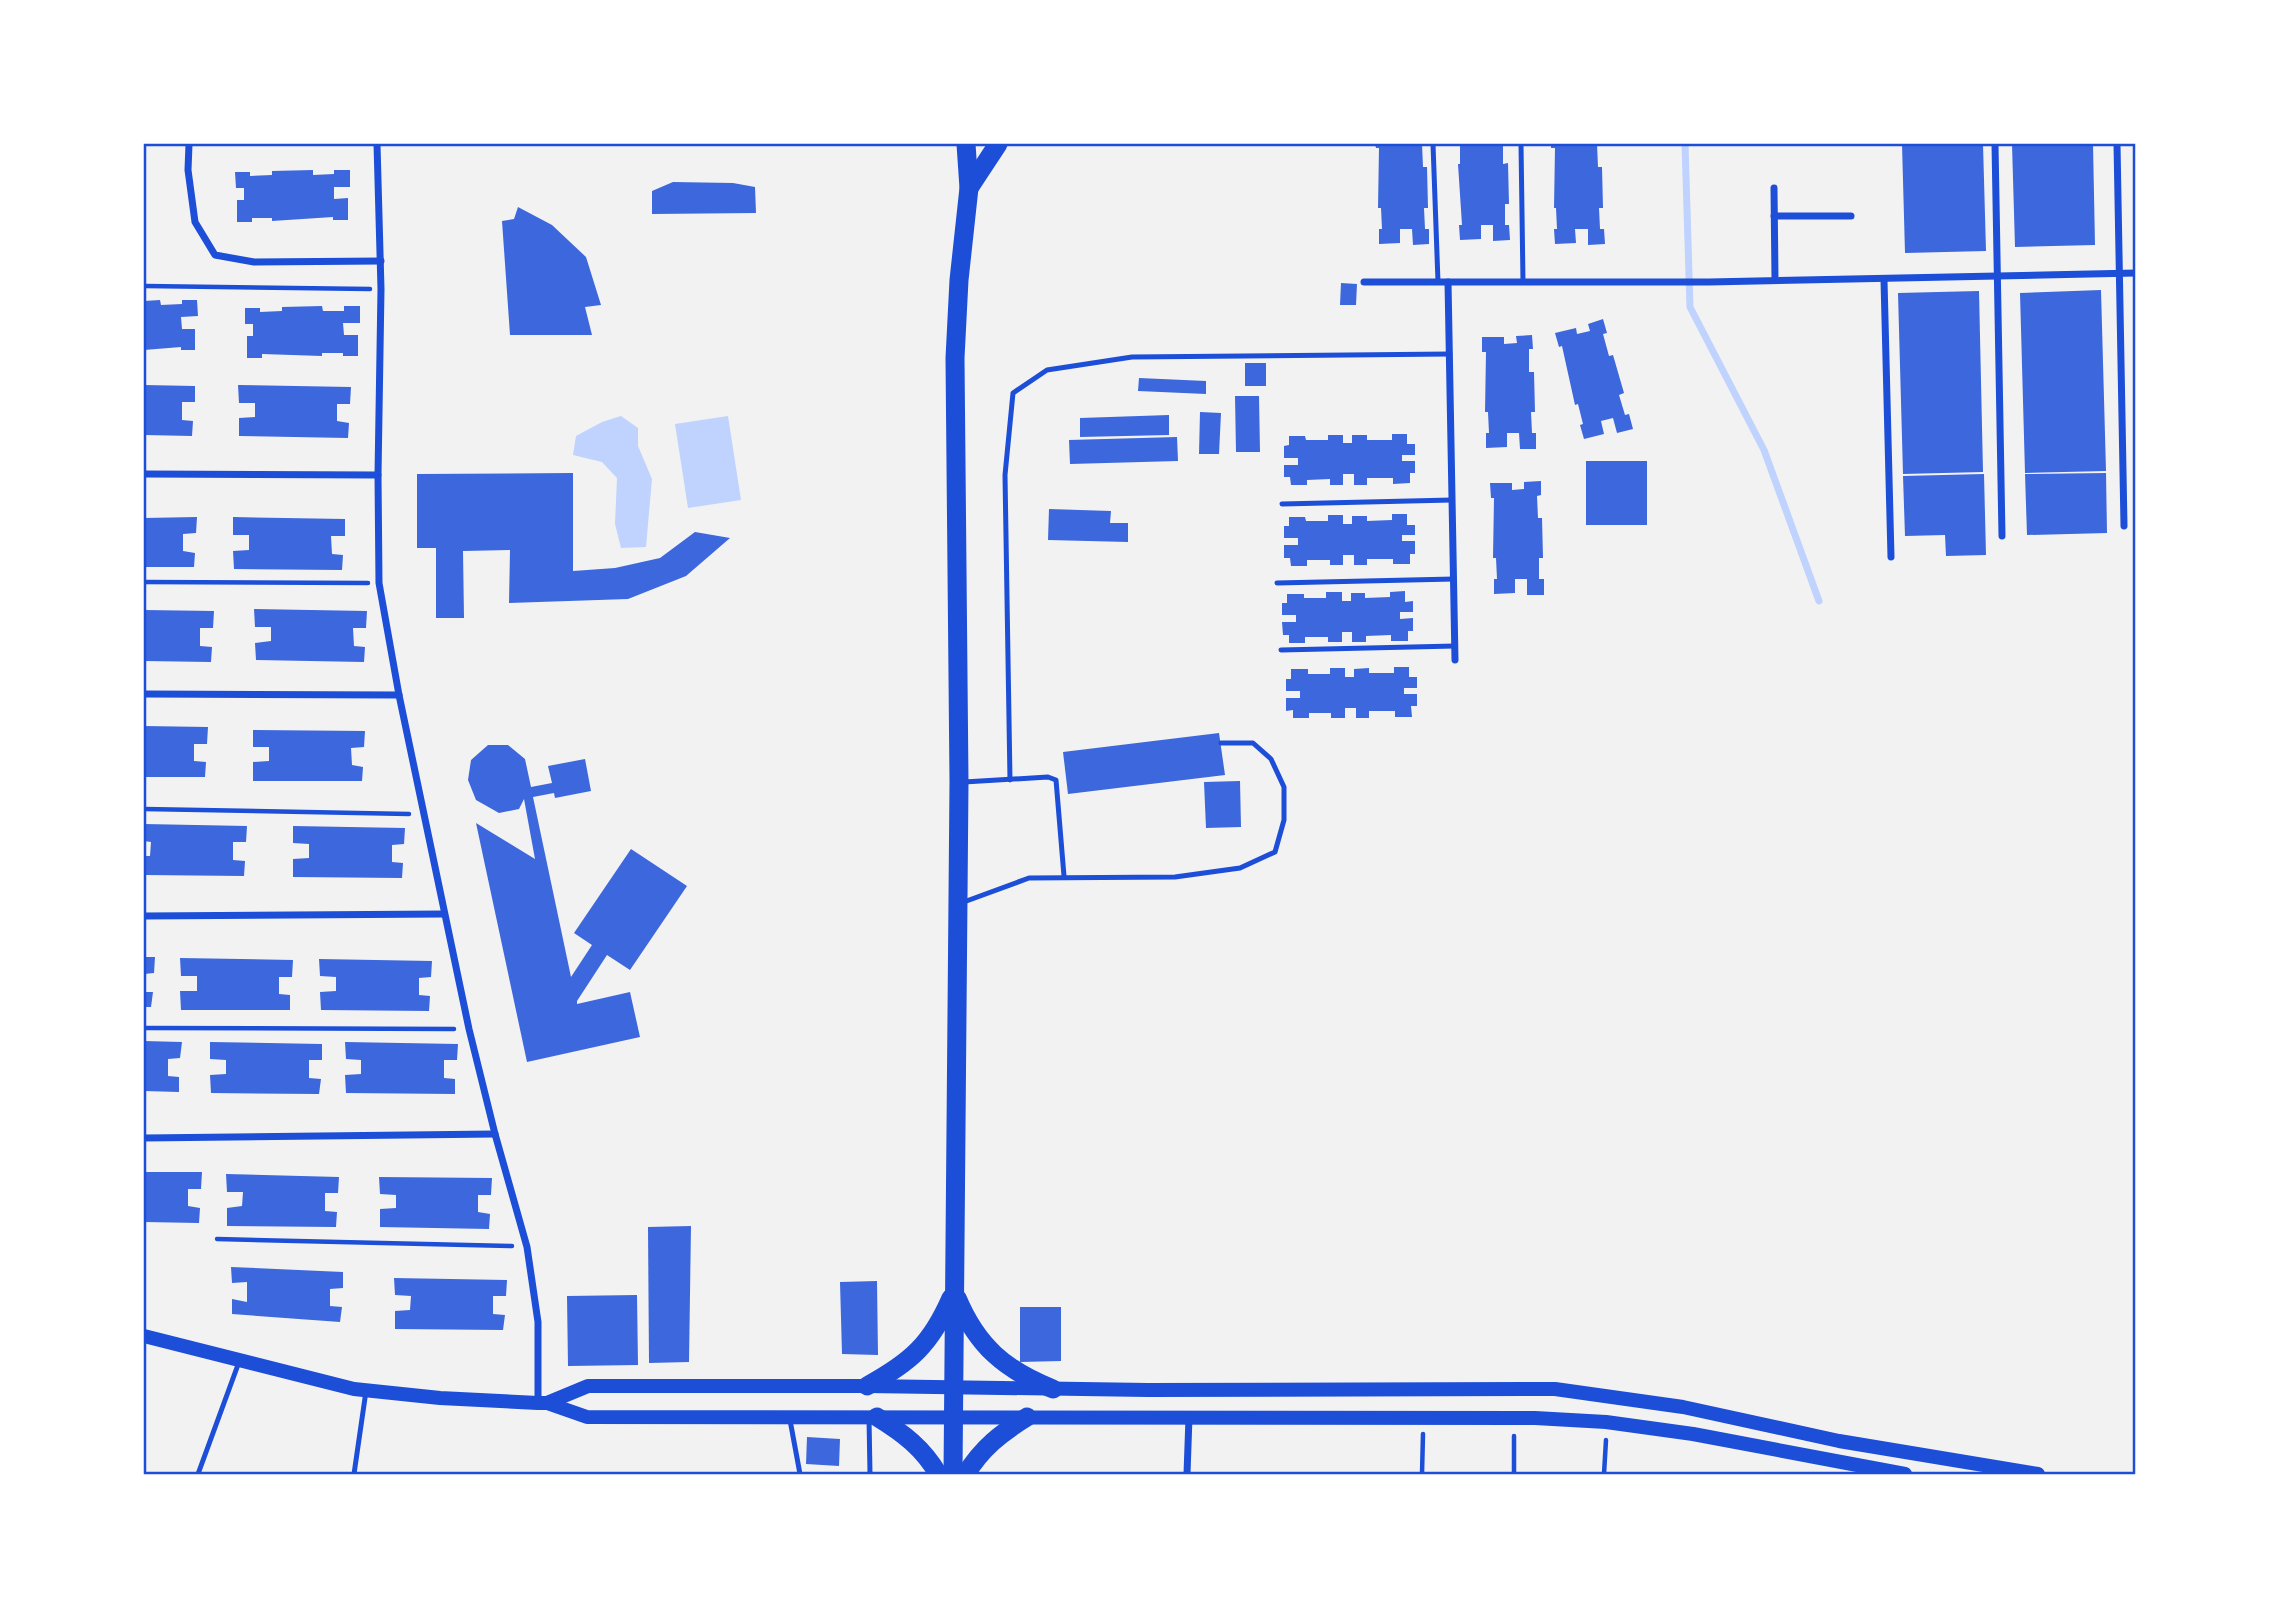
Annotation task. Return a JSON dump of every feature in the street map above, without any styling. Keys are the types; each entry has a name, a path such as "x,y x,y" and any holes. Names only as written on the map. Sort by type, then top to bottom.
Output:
{"highway":[{"path":"953,1475 959,782 955,358 968,188 966,144"},
{"path":"968,188 998,144"},
{"path":"867,1387 897,1370 922,1348 941,1321 954,1290"},
{"path":"954,1290 965,1317 981,1341 1001,1362 1053,1390"},
{"path":"873,1417 905,1434 928,1456 938,1475"},
{"path":"966,1475 977,1456 999,1434 1027,1417"}],"main road":[{"path":"144,1336 310,1379 366,1390 440,1398 543,1403 587,1418 1535,1418 1606,1422 1728,1441 1905,1475"},
{"path":"543,1403 588,1387 1555,1389 1683,1407 1839,1441 2038,1475"}],"street":[{"path":"188,144 188,170 195,222 215,255 254,262 381,261"},
{"path":"377,144 381,261 379,583 399,695 469,1029 527,1247 538,1322 543,1403"},
{"path":"1995,144 2002,536"},
{"path":"2117,144 2124,526"},
{"path":"1774,188 1775,279"},
{"path":"1774,216 1851,216"},
{"path":"1364,282 1709,282 2136,272"},
{"path":"1884,279 1891,557"},
{"path":"1448,282 1455,660"},
{"path":"144,474 378,475"},
{"path":"144,694 399,695"},
{"path":"144,916 444,914"},
{"path":"144,1138 495,1134"},
{"path":"1187,1475 1189,1417"}],"lane":[{"path":"1433,144 1438,282"},
{"path":"1521,144 1523,282"},
{"path":"1010,780 1005,475 1013,393 1047,370 1132,357 1450,354"},
{"path":"1282,504 1452,500"},
{"path":"1277,583 1454,579"},
{"path":"1281,650 1455,646"},
{"path":"958,904 1029,878 1175,877 1240,869 1275,852 1284,820 1284,787 1271,759 1253,743 1221,743"},
{"path":"959,782 1048,777 1056,780 1063,876"},
{"path":"198,1475 239,1361"},
{"path":"354,1475 366,1390"},
{"path":"789,1417 800,1475"},
{"path":"870,1475 873,1417"}],"path":[{"path":"145,286 381,289"},
{"path":"144,582 379,583"},
{"path":"144,809 424,814"},
{"path":"144,1028 469,1029"},
{"path":"217,1239 527,1247"},
{"path":"1604,1475 1606,1422"},
{"path":"1422,1475 1423,1433"},
{"path":"1514,1436 1514,1475"}],"water":[{"path":"621,416 638,428 638,446 652,479 646,547 621,548 615,524 617,478 602,462 573,455 576,436 602,422"},
{"path":"728,416 741,500 688,508 675,424"}],"building":[{"path":"1375,144 1422,144 1423,167 1427,167 1428,208 1424,208 1429,244 1413,245 1412,229 1400,229 1400,243 1379,244 1379,229 1382,229 1381,208 1378,208 1379,148 1376,148"},
{"path":"1460,144 1503,144 1503,164 1508,163 1509,204 1505,204 1505,225 1509,225 1510,240 1493,241 1493,225 1481,225 1481,239 1460,240"},
{"path":"1551,144 1597,144 1598,167 1602,167 1603,208 1599,208 1600,229 1604,229 1605,244 1588,245 1588,229 1575,229 1576,243 1555,244 1555,148 1551,148"},
{"path":"1902,144 1983,144 1986,251 1905,253"},
{"path":"2012,144 2093,144 2095,245 2015,247"},
{"path":"313,170 313,175 334,174 334,170 350,170 350,187 334,187 334,199 348,198 348,220 333,220 333,217 272,221 272,218 252,218 252,222 237,222 237,200 244,200 244,188 236,188 235,172 250,172 250,176 272,175 272,171"},
{"path":"673,182 733,183 755,187 756,213 652,214 652,191"},
{"path":"518,207 552,225 586,257 601,305 585,307 592,335 510,335 502,221 514,219"},
{"path":"1341,283 1357,284 1356,305 1340,305"},
{"path":"2101,290 2106,471 2025,473 2020,293"},
{"path":"1979,291 1983,472 1903,474 1898,293"},
{"path":"160,300 161,305 197,300 198,316 181,317 182,329 195,329 195,350 181,350 181,347 144,350 144,301"},
{"path":"322,306 323,311 344,311 344,306 360,306 360,323 343,323 344,335 358,335 358,356 343,356 343,353 322,353 322,356 262,354 262,358 247,358 247,336 253,336 253,324 245,324 245,308 260,308 260,312 282,311 282,307"},
{"path":"1603,319 1607,333 1603,334 1609,356 1613,355 1624,393 1619,395 1633,429 1617,433 1613,418 1601,421 1604,434 1584,439 1578,404 1575,405 1562,346 1559,347 1555,333 1576,328 1577,334 1590,331 1588,324"},
{"path":"1532,335 1533,349 1529,349 1529,372 1534,372 1535,412 1531,412 1532,433 1536,433 1536,449 1520,449 1519,433 1507,433 1507,447 1486,448 1486,433 1489,433 1488,412 1485,412 1486,352 1482,352 1482,337 1504,337 1504,344 1517,343 1516,336"},
{"path":"1245,363 1266,363 1266,386 1245,386"},
{"path":"1139,378 1206,381 1206,394 1138,391"},
{"path":"144,385 195,386 195,402 182,402 182,420 193,421 192,436 144,435"},
{"path":"238,385 351,387 350,404 337,404 337,421 349,423 348,438 239,436 239,418 255,417 255,403 239,403"},
{"path":"1235,396 1259,396 1260,452 1236,452"},
{"path":"1200,412 1221,413 1219,454 1199,454"},
{"path":"1169,415 1169,435 1080,437 1080,418"},
{"path":"1392,434 1407,434 1407,444 1415,444 1415,455 1402,455 1402,461 1415,461 1415,473 1410,473 1410,483 1393,484 1393,478 1367,478 1367,485 1354,485 1354,474 1343,474 1343,485 1330,485 1330,479 1307,480 1307,485 1291,485 1290,477 1284,477 1284,465 1298,465 1298,458 1284,458 1284,446 1289,445 1289,436 1305,436 1306,440 1328,440 1328,435 1343,435 1343,443 1352,443 1352,435 1367,435 1367,440 1392,440"},
{"path":"1177,437 1178,461 1070,464 1069,440"},
{"path":"1586,461 1647,461 1647,525 1586,525"},
{"path":"573,473 573,571 615,568 660,558 695,532 730,538 686,576 628,599 509,603 510,550 463,551 464,618 436,618 436,548 417,548 417,474"},
{"path":"2106,473 2107,533 2027,535 2025,474"},
{"path":"1984,474 1986,555 1946,556 1945,535 1905,536 1903,476"},
{"path":"1541,481 1541,495 1537,496 1538,518 1542,518 1543,558 1539,558 1539,579 1544,579 1544,595 1527,595 1527,579 1515,579 1515,593 1494,594 1494,579 1497,579 1496,558 1493,558 1494,498 1491,498 1490,483 1512,483 1512,490 1524,489 1524,482"},
{"path":"1049,509 1111,511 1110,523 1128,523 1128,542 1048,540"},
{"path":"1392,514 1407,514 1407,525 1415,525 1415,535 1402,535 1402,541 1415,541 1415,554 1410,554 1410,564 1393,564 1393,559 1367,559 1367,565 1354,565 1354,555 1343,555 1343,565 1330,565 1330,560 1307,560 1307,566 1291,566 1290,558 1284,558 1284,545 1298,545 1298,538 1284,538 1284,526 1289,526 1289,517 1305,517 1306,521 1328,521 1328,515 1343,515 1343,524 1352,524 1352,516 1367,516 1367,521 1392,520"},
{"path":"197,517 196,533 183,534 183,551 195,553 194,567 144,567 144,518"},
{"path":"233,517 345,519 345,536 331,536 332,554 343,555 342,570 234,569 233,551 249,550 249,535 233,535"},
{"path":"1405,591 1405,602 1413,601 1413,612 1400,612 1400,619 1413,618 1413,631 1408,631 1408,641 1391,641 1391,635 1366,636 1366,642 1352,642 1352,632 1342,632 1342,642 1328,642 1328,637 1305,637 1305,643 1289,643 1289,635 1283,635 1282,622 1296,622 1296,615 1282,615 1282,603 1287,603 1287,594 1304,594 1304,598 1326,598 1326,592 1342,592 1342,601 1351,601 1351,593 1365,593 1365,598 1390,597 1390,592"},
{"path":"254,609 367,611 366,628 353,628 354,646 365,647 364,662 256,660 255,643 271,641 271,627 255,627"},
{"path":"144,610 214,611 213,628 200,628 200,646 212,647 211,662 144,661"},
{"path":"1394,667 1409,667 1409,677 1417,677 1417,688 1404,688 1404,694 1417,694 1417,706 1411,706 1412,717 1395,717 1395,711 1369,711 1369,718 1356,718 1356,708 1345,708 1345,718 1331,718 1331,713 1309,713 1309,718 1293,718 1293,710 1286,711 1286,698 1300,698 1300,691 1286,691 1286,679 1291,679 1291,669 1308,669 1308,674 1330,674 1330,668 1345,668 1345,677 1354,677 1354,669 1369,668 1369,673 1394,673"},
{"path":"144,726 208,727 207,744 194,744 194,761 206,762 205,777 144,777"},
{"path":"253,730 365,731 364,747 351,748 352,765 363,767 362,781 253,781 253,762 269,761 269,747 253,747"},
{"path":"1219,733 1225,775 1068,794 1063,752"},
{"path":"488,745 508,745 525,759 531,787 552,783 548,766 585,759 591,791 555,798 554,793 533,797 571,977 592,945 574,933 631,849 687,886 630,970 607,955 577,1001 577,1004 630,992 640,1037 527,1062 476,823 535,859 524,799 519,809 499,813 476,800 468,780 471,760"},
{"path":"1240,781 1241,827 1206,828 1204,782"},
{"path":"144,824 247,826 246,842 233,842 233,860 245,861 244,876 144,875 144,856 150,856 151,842 144,841"},
{"path":"293,826 405,828 404,844 392,845 392,862 403,863 402,878 293,877 293,859 309,858 309,844 293,843"},
{"path":"144,957 155,957 154,973 144,974"},
{"path":"180,958 293,960 292,977 279,977 279,994 290,995 290,1010 181,1010 180,991 197,991 197,976 181,976"},
{"path":"319,959 432,961 431,977 419,978 419,995 430,996 429,1011 321,1010 320,992 336,991 336,977 320,976"},
{"path":"144,992 153,992 151,1007 144,1007"},
{"path":"144,1041 182,1042 180,1058 168,1059 168,1076 179,1077 179,1092 144,1091"},
{"path":"210,1042 322,1044 322,1060 309,1060 309,1078 321,1079 319,1094 211,1093 210,1075 226,1074 226,1060 210,1059"},
{"path":"345,1042 458,1044 457,1060 444,1060 444,1078 455,1079 455,1094 346,1093 345,1075 361,1074 361,1060 346,1059"},
{"path":"144,1172 202,1172 201,1189 188,1189 188,1206 200,1208 199,1223 144,1222"},
{"path":"226,1174 339,1177 338,1193 325,1193 325,1211 337,1212 336,1227 227,1226 227,1208 242,1206 243,1192 227,1192"},
{"path":"379,1177 492,1178 491,1195 478,1195 478,1212 490,1214 489,1229 380,1227 380,1209 396,1208 396,1195 380,1194"},
{"path":"691,1226 689,1362 649,1363 648,1227"},
{"path":"231,1267 343,1272 343,1288 330,1289 330,1306 342,1307 340,1322 232,1314 232,1299 247,1302 247,1282 232,1283"},
{"path":"394,1278 507,1280 506,1296 493,1296 493,1314 505,1315 503,1330 395,1329 395,1311 410,1310 411,1296 395,1295"},
{"path":"877,1281 878,1355 842,1354 840,1282"},
{"path":"637,1295 638,1365 568,1366 567,1296"},
{"path":"1020,1307 1061,1307 1061,1361 1020,1362"},
{"path":"807,1437 840,1439 839,1466 806,1464"}],"waterway":[{"path":"1685,144 1690,307 1764,450 1819,601"}]}
